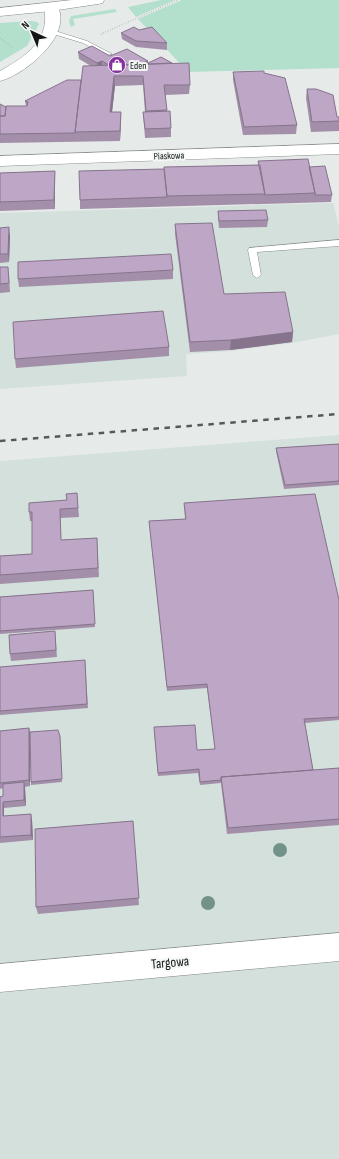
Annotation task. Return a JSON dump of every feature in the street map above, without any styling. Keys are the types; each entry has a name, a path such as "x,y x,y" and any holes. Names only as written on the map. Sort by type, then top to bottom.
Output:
{"street":[{"path":"0,12 51,7 98,0"},
{"path":"0,77 22,64 47,40 52,32 54,22 51,7"},
{"name":"Piaskowa","path":"0,161 339,149"},
{"name":"Targowa","path":"0,978 339,946"}],"lane":[{"path":"52,32 85,42 109,54"},
{"path":"257,275 252,250 339,242"}],"path":[{"path":"98,35 178,0"},
{"path":"0,38 14,49"}],"shaded area":[{"path":"333,203 339,226 339,334 292,343 231,351 186,354 187,376 0,389 0,213"},
{"path":"339,435 339,1159 0,1159 0,461"}],"green space":[{"path":"161,0 175,0 136,17 128,7"},
{"path":"182,0 339,0 339,68 188,72 138,19"},
{"path":"115,9 117,12 73,19 75,25 71,27 69,21 71,16"},
{"path":"31,21 39,24 27,46 0,62 0,23"}],"building":[{"path":"134,27 139,30 152,27 167,43 136,41 121,33"},
{"path":"92,46 110,56 127,49 148,61 138,64 109,65 102,61 97,63 78,52"},
{"path":"161,57 172,63 148,63"},
{"path":"189,63 190,85 164,85 167,110 146,111 143,76 114,76 110,112 121,112 120,131 75,132 83,66"},
{"path":"264,71 264,73 285,78 297,125 244,127 233,72"},
{"path":"67,80 81,80 75,133 0,134 0,116 5,116 6,106 27,106 28,102 25,101"},
{"path":"307,89 316,89 333,95 339,121 312,122"},
{"path":"0,104 6,107 5,116 0,116"},
{"path":"170,111 171,128 145,129 143,112"},
{"path":"308,159 315,193 265,195 258,161"},
{"path":"260,165 265,194 167,196 164,167"},
{"path":"325,166 332,195 315,195 309,167"},
{"path":"164,169 167,197 80,200 79,171"},
{"path":"55,171 54,200 0,202 0,173"},
{"path":"266,210 268,220 219,221 218,211"},
{"path":"212,223 224,294 285,292 293,332 231,340 190,342 175,224"},
{"path":"9,227 8,254 0,254 0,228"},
{"path":"171,254 173,270 18,279 18,262"},
{"path":"0,267 8,267 9,283 0,284"},
{"path":"163,311 169,347 15,359 13,322"},
{"path":"339,444 339,481 285,485 276,448"},
{"path":"77,493 78,508 60,509 61,540 97,538 98,568 0,575 0,556 32,554 32,512 29,512 29,503 67,500 66,494"},
{"path":"315,494 339,600 339,717 304,719 313,770 221,777 221,780 200,782 199,769 158,773 154,727 195,725 197,750 215,749 207,684 167,687 149,521 186,519 184,503"},
{"path":"93,590 95,624 0,631 0,597"},
{"path":"55,631 56,650 10,654 9,635"},
{"path":"85,660 87,704 0,711 0,667"},
{"path":"29,728 29,780 0,783 0,731"},
{"path":"58,730 60,736 62,779 31,782 30,732"},
{"path":"339,768 339,819 228,828 221,777"},
{"path":"24,782 24,800 3,802 3,816 31,814 31,835 0,837 0,797 3,796 3,784"},
{"path":"133,821 139,898 36,907 35,829"}],"railway":[{"path":"0,441 339,414"}],"place":[{"name":"Eden","path":"117,65"}]}
